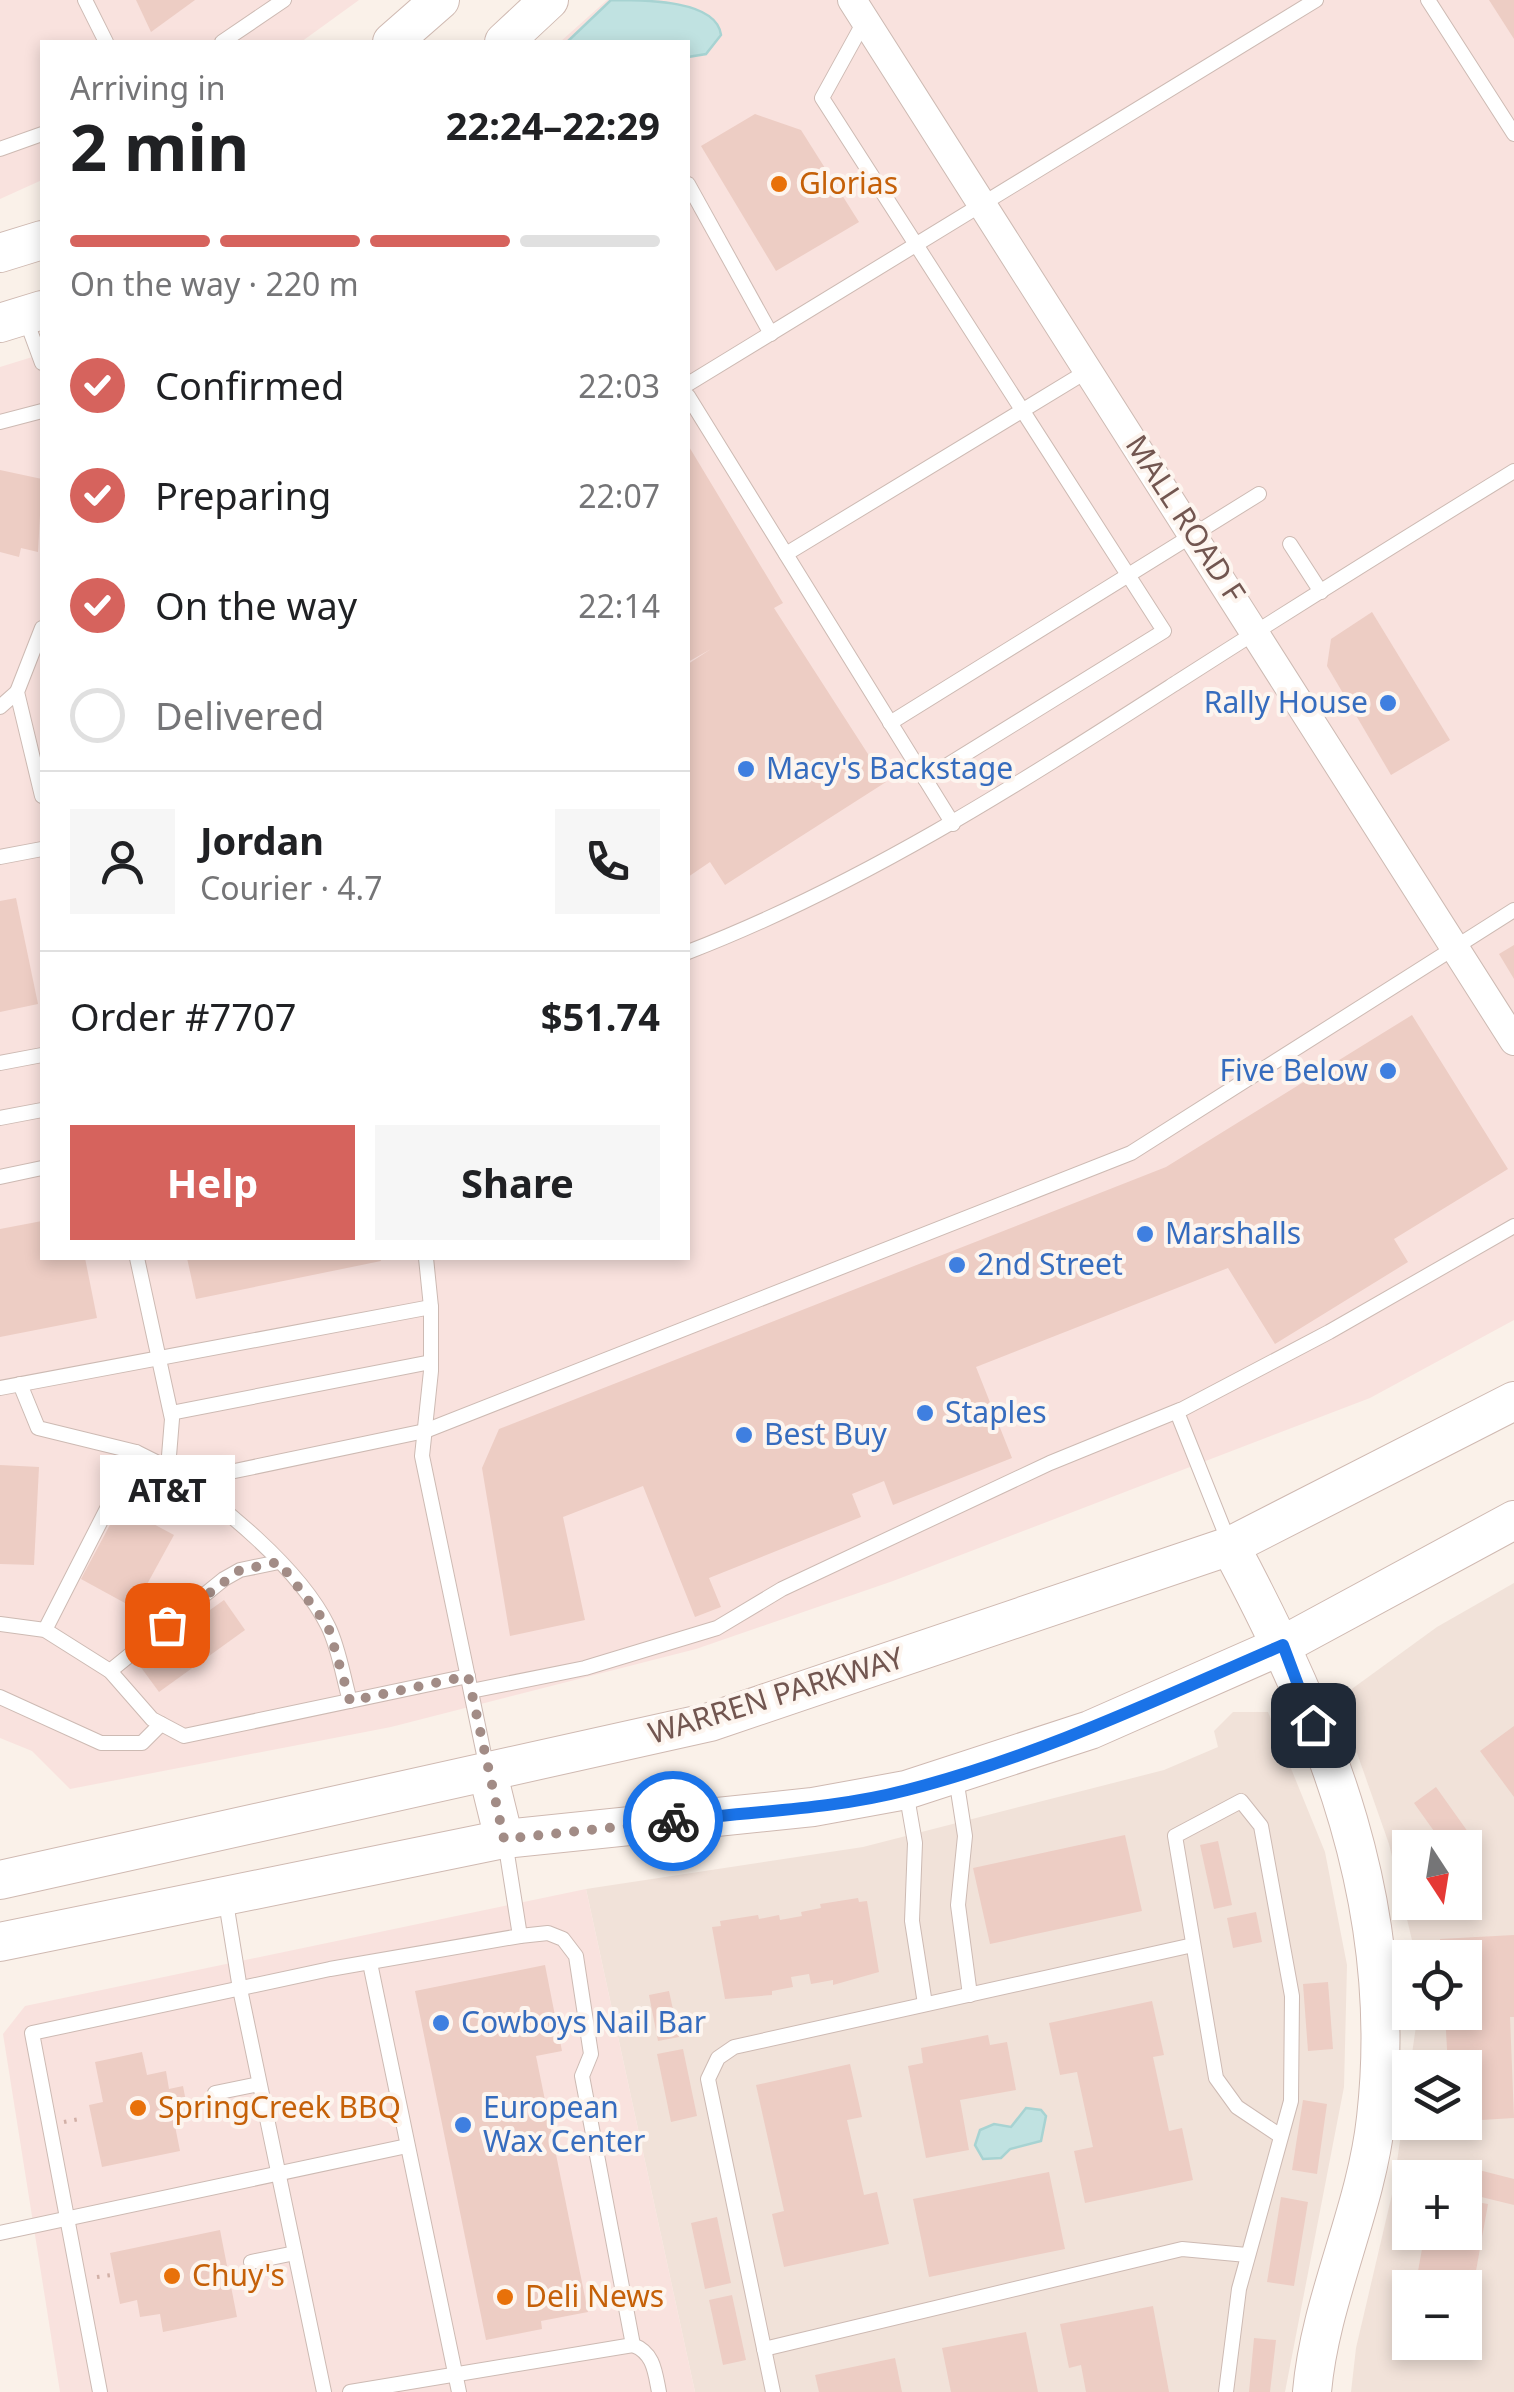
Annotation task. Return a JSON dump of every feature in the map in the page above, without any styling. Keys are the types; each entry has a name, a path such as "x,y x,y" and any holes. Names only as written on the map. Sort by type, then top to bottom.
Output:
{"main road":[{"path":"394,40 440,0"},
{"path":"506,40 549,0"},
{"path":"0,253 40,241"},
{"name":"WARREN PARKWAY","path":"0,1880 710,1722 1230,1546 1514,1401"},
{"path":"0,1942 504,1839 813,1807 906,1790 1090,1730 1283,1645 1514,1520"},
{"path":"1230,1546 1283,1645 1348,1816 1375,1920 1381,2009 1376,2120 1312,2392"},
{"path":"488,1774 504,1839"}],"street":[{"name":"MALL ROAD F","path":"859,10 1514,1041"}],"lane":[{"path":"85,0 105,40"},
{"path":"225,40 284,0"},
{"path":"690,383 1316,0"},
{"path":"1428,0 1514,134"},
{"path":"859,10 822,98 919,243 1020,412 1164,631 925,779"},
{"path":"0,149 40,135"},
{"path":"690,188 771,334"},
{"path":"22,317 40,358"},
{"path":"786,554 1089,370"},
{"path":"690,399 953,824"},
{"path":"0,422 40,412"},
{"path":"690,951 770,920 953,824 1514,470"},
{"path":"890,722 1259,494"},
{"path":"1290,544 1320,592"},
{"path":"0,707 18,692 40,633"},
{"path":"18,692 40,787"},
{"path":"0,857 40,849"},
{"path":"206,1494 230,1472 424,1431 1131,1153 1514,910"},
{"path":"0,1063 40,1056"},
{"path":"0,1118 40,1110"},
{"path":"0,1177 40,1168"},
{"path":"0,1624 45,1630 110,1671 161,1724 184,1736 350,1701 585,1668 717,1628 800,1580 1050,1462 1180,1410 1330,1332 1514,1226"},
{"path":"137,1260 170,1413 168,1468"},
{"path":"426,1260 431,1307 430,1362 422,1456 488,1774"},
{"path":"0,1388 431,1307"},
{"path":"170,1413 430,1362"},
{"path":"20,1384 38,1428 136,1452 168,1468 225,1507 279,1562 328,1626 350,1701"},
{"path":"1180,1410 1176,1412 1230,1546"},
{"path":"45,1630 136,1452"},
{"path":"110,1671 224,1579 240,1570 279,1562"},
{"path":"0,1697 101,1743 142,1743 161,1724"},
{"path":"956,1775 965,1836 958,1905 970,1995"},
{"path":"906,1790 915,1843 912,1921 925,2004"},
{"path":"1226,2392 1231,2337 1247,2255 1292,2101 1292,1996 1261,1826 1241,1801 1175,1836 1216,2078 1237,2107 1279,2135"},
{"path":"504,1839 520,1936"},
{"path":"225,1895 259,2084 324,2392"},
{"path":"100,2392 32,2033 240,1988 548,1933 563,1939 576,1956 591,2054 582,2076 634,2345"},
{"path":"773,2392 708,2079 712,2067 734,2047 1192,1945"},
{"path":"370,1963 458,2385"},
{"path":"215,2093 259,2084"},
{"path":"0,2233 407,2146"},
{"path":"764,2348 1182,2250 1247,2255"},
{"path":"251,2262 295,2254"},
{"path":"350,2392 458,2385 634,2345 644,2349 653,2362 660,2392"}],"path":[{"path":"60,2123 79,2119"},
{"path":"92,2278 111,2275"}],"shaded area":[{"path":"0,0 359,0 304,40 40,40 40,181 0,199"},
{"path":"607,0 1514,0 1514,1320 1370,1398 893,1581 696,1649 391,1727 70,1789 32,1751 0,1738 0,367 40,355 40,1260 690,1260 690,40 562,40"},
{"path":"1514,1583 1514,2392 1351,2392 1356,2348 1392,2194 1392,2250 1482,2250 1482,2160 1397,2160 1400,2140 1482,2140 1482,2050 1413,2050 1415,2030 1482,2030 1482,1940 1412,1940 1407,1920 1482,1920 1482,1830 1392,1830 1392,1857 1338,1699 1437,1627"},
{"path":"1233,1712 1268,1712 1325,1852 1347,1965 1344,2087 1285,2392 695,2392 586,1889 863,1847 1164,1770 1218,1747 1214,1731"},
{"path":"586,1889 695,2392 60,2392 3,2034 25,2006"}],"water":[{"path":"611,0 660,2 694,9 717,23 721,35 706,54 690,57 690,40 569,40"},
{"path":"1026,2108 1041,2110 1046,2116 1041,2141 1010,2149 1001,2158 983,2159 975,2145 980,2130 994,2124 1011,2127"}],"building":[{"path":"136,0 195,0 151,32"},
{"path":"1489,0 1514,0 1514,39"},
{"name":"Glorias","path":"755,114 801,130 859,222 776,271 701,146"},
{"path":"690,448 783,603 774,608 886,782 725,885 710,862 690,876 690,663 711,649 690,661"},
{"path":"0,470 40,479 38,552 21,548 19,557 0,552"},
{"name":"Rally House","path":"1372,612 1450,740 1391,775 1327,666 1331,639"},
{"path":"16,898 38,1004 0,1012 0,901"},
{"path":"1514,945 1514,979 1499,954"},
{"path":"1412,1015 1508,1169 1394,1239 1408,1262 1275,1344 1228,1268 976,1367 1012,1458 893,1505 884,1481 852,1494 861,1517 709,1578 721,1607 695,1617 643,1486 563,1517 585,1620 510,1636 482,1468 499,1429 1166,1167"},
{"path":"40,1221 40,1260 85,1260 97,1318 0,1337 0,1229"},
{"path":"187,1260 381,1261 196,1299"},
{"path":"0,1465 39,1467 34,1565 0,1564"},
{"path":"120,1506 174,1535 134,1608 81,1579"},
{"path":"224,1600 245,1630 159,1692 137,1662"},
{"path":"1514,1726 1514,1797 1480,1751"},
{"path":"1436,1787 1467,1830 1433,1830 1414,1803"},
{"path":"1125,1835 1142,1911 990,1944 973,1868"},
{"path":"1218,1841 1232,1905 1214,1909 1200,1845"},
{"path":"858,1898 859,1902 867,1901 879,1972 833,1985 833,1980 811,1984 809,1974 791,1977 793,1987 772,1991 772,1995 725,1999 712,1927 721,1926 720,1921 758,1915 759,1919 779,1915 780,1920 802,1916 801,1912 821,1908 820,1904"},
{"path":"1256,1912 1262,1942 1233,1948 1227,1918"},
{"path":"1514,1935 1514,2017 1510,2017 1514,2118 1482,2120 1482,2050 1447,2050 1446,2030 1482,2030 1482,1940 1440,1939"},
{"path":"545,1965 562,2051 536,2056 588,2312 541,2321 542,2329 486,2340 415,1991"},
{"path":"1328,1982 1333,2049 1308,2051 1303,1984"},
{"path":"669,1991 679,2037 658,2041 649,1995"},
{"path":"1152,2001 1164,2055 1153,2057 1169,2131 1182,2128 1193,2180 1085,2203 1074,2151 1093,2147 1077,2072 1060,2075 1049,2023"},
{"path":"988,2035 990,2045 1007,2042 1016,2090 960,2100 969,2150 926,2158 908,2066 923,2063 921,2048"},
{"path":"683,2049 697,2116 671,2122 657,2054"},
{"name":"SpringCreek BBQ","path":"142,2052 147,2075 166,2071 169,2089 183,2086 188,2112 173,2116 180,2151 102,2167 89,2105 103,2102 95,2062"},
{"path":"850,2064 862,2117 847,2120 864,2195 877,2192 889,2244 784,2267 772,2214 784,2211 756,2085"},
{"path":"1303,2100 1327,2104 1317,2174 1292,2170"},
{"path":"1482,2171 1514,2179 1514,2205 1482,2197"},
{"path":"1049,2172 1065,2249 929,2277 913,2199"},
{"path":"1281,2197 1308,2202 1294,2286 1267,2282"},
{"path":"1482,2203 1488,2204 1482,2237"},
{"path":"717,2217 731,2283 705,2289 691,2223"},
{"name":"Chuy's","path":"220,2230 237,2317 163,2332 160,2314 140,2317 137,2300 120,2304 110,2253"},
{"path":"1422,2250 1480,2250 1476,2270 1418,2270"},
{"path":"732,2295 746,2360 723,2365 709,2300"},
{"path":"1153,2306 1169,2392 1086,2392 1081,2365 1069,2368 1060,2324"},
{"path":"1026,2332 1038,2392 951,2392 942,2348"},
{"path":"1254,2338 1276,2340 1270,2392 1249,2392"},
{"path":"895,2358 902,2392 819,2392 815,2375"}],"way so far":[{"path":"167,1625 224,1579 256,1565 279,1562 328,1626 350,1701 468,1676 504,1839 673,1821"}],"place":[{"name":"Glorias","path":"779,184"},
{"name":"Rally House","path":"1388,703"},
{"name":"Macy's Backstage","path":"746,769"},
{"name":"Five Below","path":"1388,1071"},
{"name":"Marshalls","path":"1145,1234"},
{"name":"2nd Street","path":"957,1265"},
{"name":"Staples","path":"925,1413"},
{"name":"Best Buy","path":"744,1435"},
{"name":"AT&T","path":"167,1625"},
{"name":"Cowboys Nail Bar","path":"441,2023"},
{"name":"SpringCreek BBQ","path":"138,2108"},
{"name":"European Wax Center","path":"463,2125"},
{"name":"Chuy's","path":"172,2276"},
{"name":"Deli News","path":"505,2297"}],"route":[{"path":"673,1821 813,1807 906,1790 1090,1730 1283,1645 1313,1725"}]}
